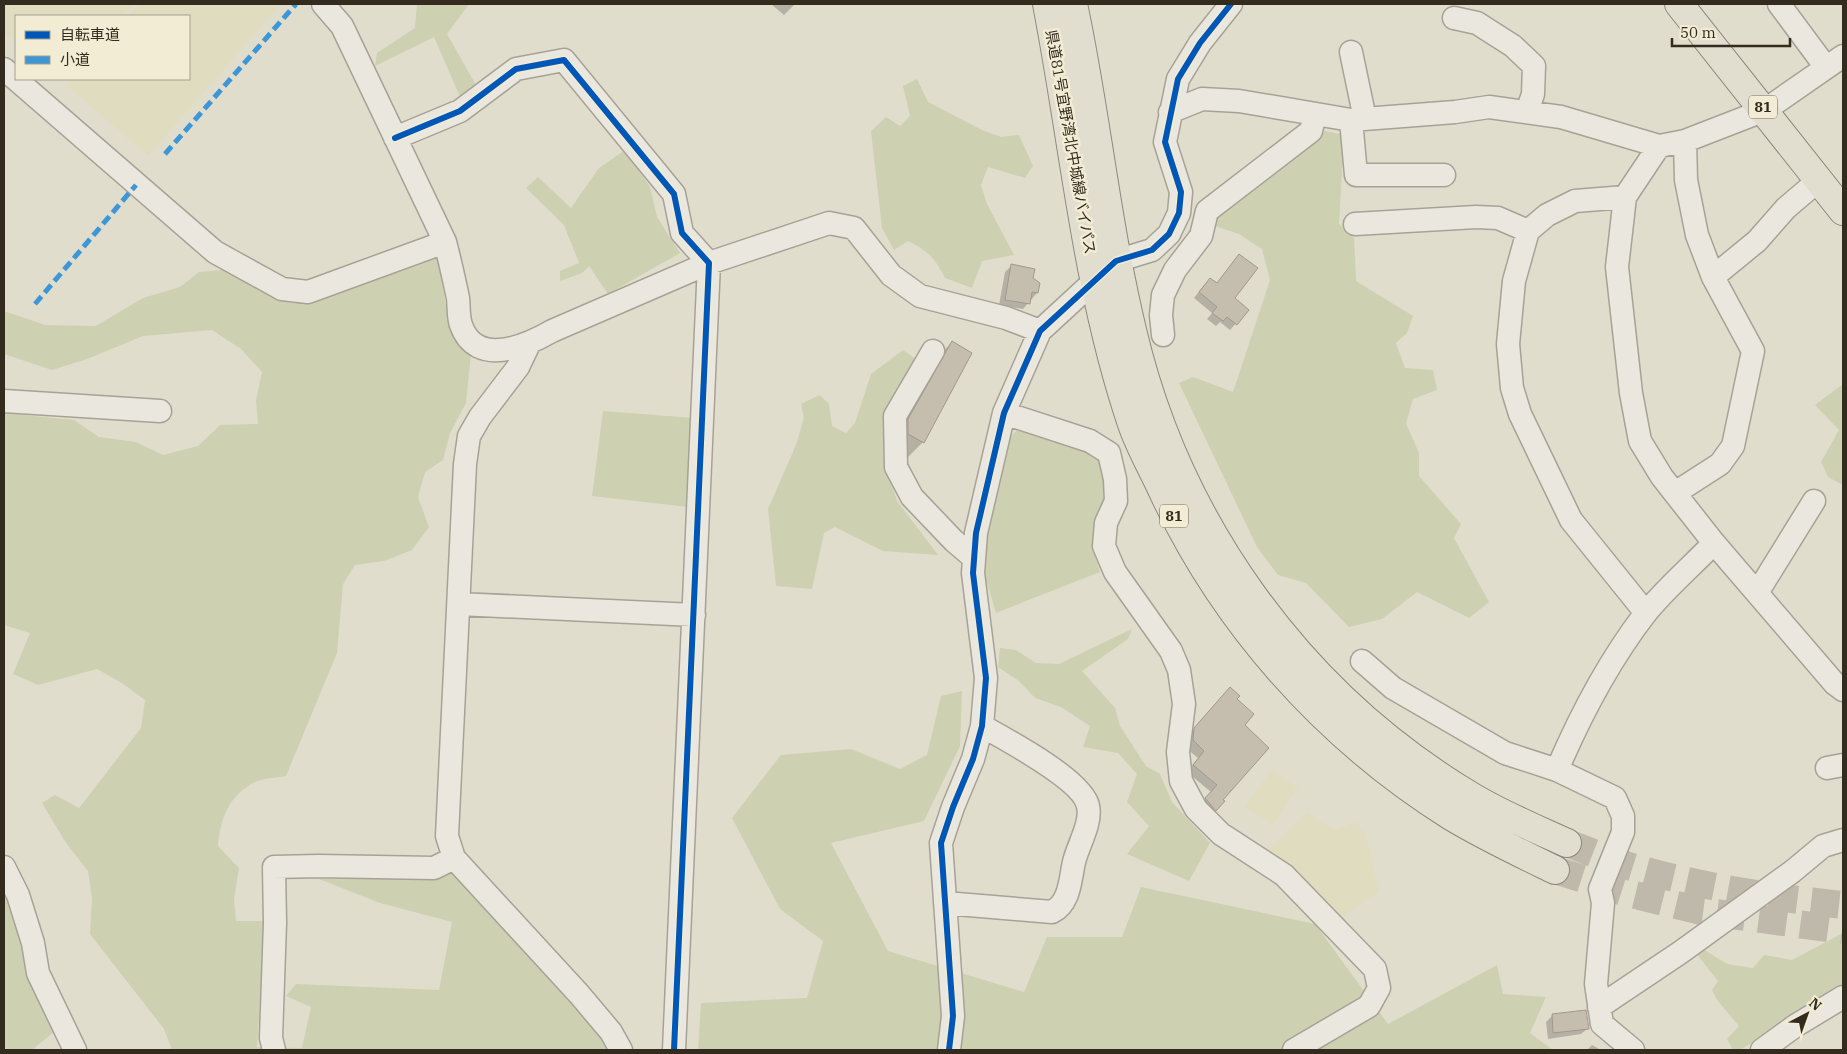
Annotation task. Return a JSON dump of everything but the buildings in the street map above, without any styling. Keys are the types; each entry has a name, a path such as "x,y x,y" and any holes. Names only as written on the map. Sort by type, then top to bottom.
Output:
{"main road":[{"name":"県道81号宜野湾北中城線バイパス","path":"1047,4 1063,86 1094,282 1112,354 1132,424 1196,557 1252,638 1312,705 1374,760 1451,816 1555,870"},
{"name":"県道81号宜野湾北中城線バイパス","path":"1073,4 1087,70 1116,261 1132,333 1160,424 1216,540 1271,622 1333,690 1368,723 1415,760 1470,796 1566,843"},
{"name":"81","path":"1679,4 1765,110 1843,211"}],"street":[{"path":"323,4 342,26 445,242 453,275 461,325 468,337 480,347 502,352 529,344 552,331 709,263 829,223 854,228 892,275 920,296 1006,318 1040,331"},
{"path":"949,1050 953,1016 941,843 953,807 973,759 982,726 986,678 973,573 974,558 976,533 1004,413 1024,363 1040,331 1116,261 1152,250 1170,234 1179,213 1181,192 1165,142 1178,79 1200,43 1231,4"},
{"path":"1170,112 1202,99 1239,101 1358,119 1489,108 1561,117 1659,146 1685,141 1765,110 1836,65 1779,4"},
{"path":"1454,18 1477,23 1513,46 1534,66 1532,94 1528,112"},
{"path":"1350,52 1358,119 1356,175 1444,175"},
{"path":"395,138 460,111 516,69 564,60 674,194 682,233 709,263 674,1050"},
{"path":"4,69 15,79"},
{"path":"17,80 215,252 282,289 308,292 445,242"},
{"path":"1164,335 1161,315 1163,295 1175,270 1200,236 1207,211 1311,131 1315,114"},
{"path":"1675,493 1720,464 1733,446 1753,351 1713,276 1696,235 1686,180 1685,141"},
{"path":"1659,146 1625,197 1617,267 1631,393 1640,441 1662,477 1714,543 1816,663 1843,690"},
{"path":"1713,276 1757,240 1786,208 1819,180"},
{"path":"1625,197 1575,201 1547,215 1528,231 1514,281 1508,344 1512,388 1520,414 1571,520 1646,613"},
{"path":"1354,224 1476,217 1498,218 1528,231"},
{"path":"529,344 518,367 480,417 469,436 465,464 447,836 454,858 579,994 611,1032 621,1050"},
{"path":"933,351 895,416 896,467 912,497 954,541 974,558"},
{"path":"4,401 160,411"},
{"path":"1004,413 1090,441 1109,453 1115,479 1116,502 1106,523 1104,546 1115,572 1171,651 1179,670 1184,704 1178,752 1180,781 1196,809 1221,834 1284,875 1375,969 1379,988 1369,1006 1294,1050"},
{"path":"1757,593 1814,501"},
{"path":"1557,770 1578,723 1624,645 1646,613 1714,543"},
{"path":"459,604 694,614"},
{"path":"1362,661 1393,688 1505,754 1557,770 1614,798 1623,816 1623,832 1600,889 1603,903 1596,984 1602,1024 1633,1050"},
{"path":"945,903 1052,912 1060,908 1065,901 1076,852 1089,815 1088,805 1068,781 1027,751 982,726"},
{"path":"1600,1007 1792,871 1822,846 1843,840"},
{"path":"274,1050 271,1038 276,923 274,868 318,866 434,868 454,858"},
{"path":"4,866 18,895 33,943 38,973 75,1050"},
{"path":"1762,1050 1795,1026 1843,997"}],"shaded area":[{"path":"4,4 133,4 123,15 15,15 15,43 4,32"},
{"path":"140,4 281,4 148,156 66,85 71,80 190,80 190,15 129,15"},
{"path":"1271,770 1298,788 1273,825 1245,807"},
{"path":"1307,812 1335,830 1355,822 1365,832 1379,891 1336,923 1263,855"}],"green space":[{"path":"417,4 469,4 447,34 476,85 461,99 434,37 375,66 377,53 415,28"},
{"path":"917,79 928,102 982,130 1001,137 1019,135 1033,166 1025,178 988,167 981,185 987,204 1014,255 982,261 972,288 945,278 938,265 930,256 921,248 908,241 894,250 882,228 871,131 886,117 900,126 910,116 903,86"},
{"path":"1325,131 1344,135 1339,224 1354,238 1356,281 1413,316 1407,333 1396,343 1405,368 1433,370 1437,390 1413,399 1406,423 1419,453 1419,476 1461,524 1454,538 1489,602 1469,618 1417,592 1382,619 1349,627 1306,583 1278,575 1257,547 1179,383 1193,377 1233,392 1270,280 1262,249 1239,234 1215,226 1219,212"},
{"path":"625,150 650,187 657,217 680,253 608,294 589,266 582,273 560,281 560,271 579,263 564,225 526,188 538,177 571,208 599,168"},
{"path":"438,255 450,332 471,354 466,403 450,433 443,460 425,472 418,497 429,527 412,550 384,561 355,565 343,584 337,653 286,776 258,781 246,787 232,801 221,826 218,846 239,868 234,899 236,921 265,921 257,1047 302,1048 311,1007 286,996 296,984 439,990 452,922 380,903 319,879 403,879 451,871 602,1033 612,1050 172,1050 164,1029 90,934 92,899 88,871 66,843 42,803 55,795 79,808 141,728 145,700 122,683 97,669 38,685 13,674 30,633 4,625 4,413 74,420 99,437 136,442 163,455 198,446 220,425 258,424 256,400 262,372 241,349 212,330 143,336 87,359 52,370 4,354 4,311 45,325 96,326 143,298 180,287 199,272 222,270 263,292 291,303 314,303"},
{"path":"903,350 916,359 897,392 883,425 884,461 897,501 938,555 883,551 835,527 824,533 812,589 776,586 768,509 796,445 804,418 801,404 820,395 829,404 832,426 846,433 855,423 871,374"},
{"path":"1843,384 1843,485 1828,477 1821,462 1839,430 1815,405"},
{"path":"603,411 694,418 688,507 592,496"},
{"path":"1019,428 1088,446 1105,459 1107,502 1094,532 1095,556 1100,572 996,613 985,576 987,536 1009,438"},
{"path":"1132,629 1128,639 1082,671 1115,708 1120,726 1146,766 1160,774 1172,802 1210,843 1189,881 1127,854 1149,826 1127,802 1137,774 1118,753 1083,747 1090,726 1061,707 1035,698 1019,681 998,667 1000,648 1016,650 1036,663 1059,664"},
{"path":"962,691 960,746 924,821 831,843 888,951 1024,992 1047,937 1122,937 1141,887 1315,924 1388,1024 1497,965 1503,994 1546,997 1530,1033 1553,1050 698,1050 701,1003 807,998 823,941 780,909 732,818 781,755 851,749 900,769 927,755 941,696"},
{"path":"4,889 18,910 55,1031 32,1050 4,1050"},
{"path":"1843,933 1843,986 1740,1050 1733,1050 1727,1039 1739,1026 1717,1000 1712,990 1718,981 1695,952 1703,949 1727,964 1753,968 1764,955 1792,960"}],"tunnel":[{"path":"1567,843 1635,868 1686,881 1764,895 1843,905"},
{"path":"1555,870 1627,893 1701,911 1843,930"}],"marked path":[{"path":"165,154 296,4"},
{"path":"35,304 136,185"}],"cycle path":[{"path":"949,1050 953,1016 941,843 953,807 973,759 982,726 986,678 973,573 976,533 1004,413 1040,331 1116,261 1152,250 1169,234 1179,213 1181,192 1165,142 1178,79 1200,43 1231,4"},
{"path":"395,138 460,111 516,69 564,60 674,194 682,233 709,263 674,1050"}]}
